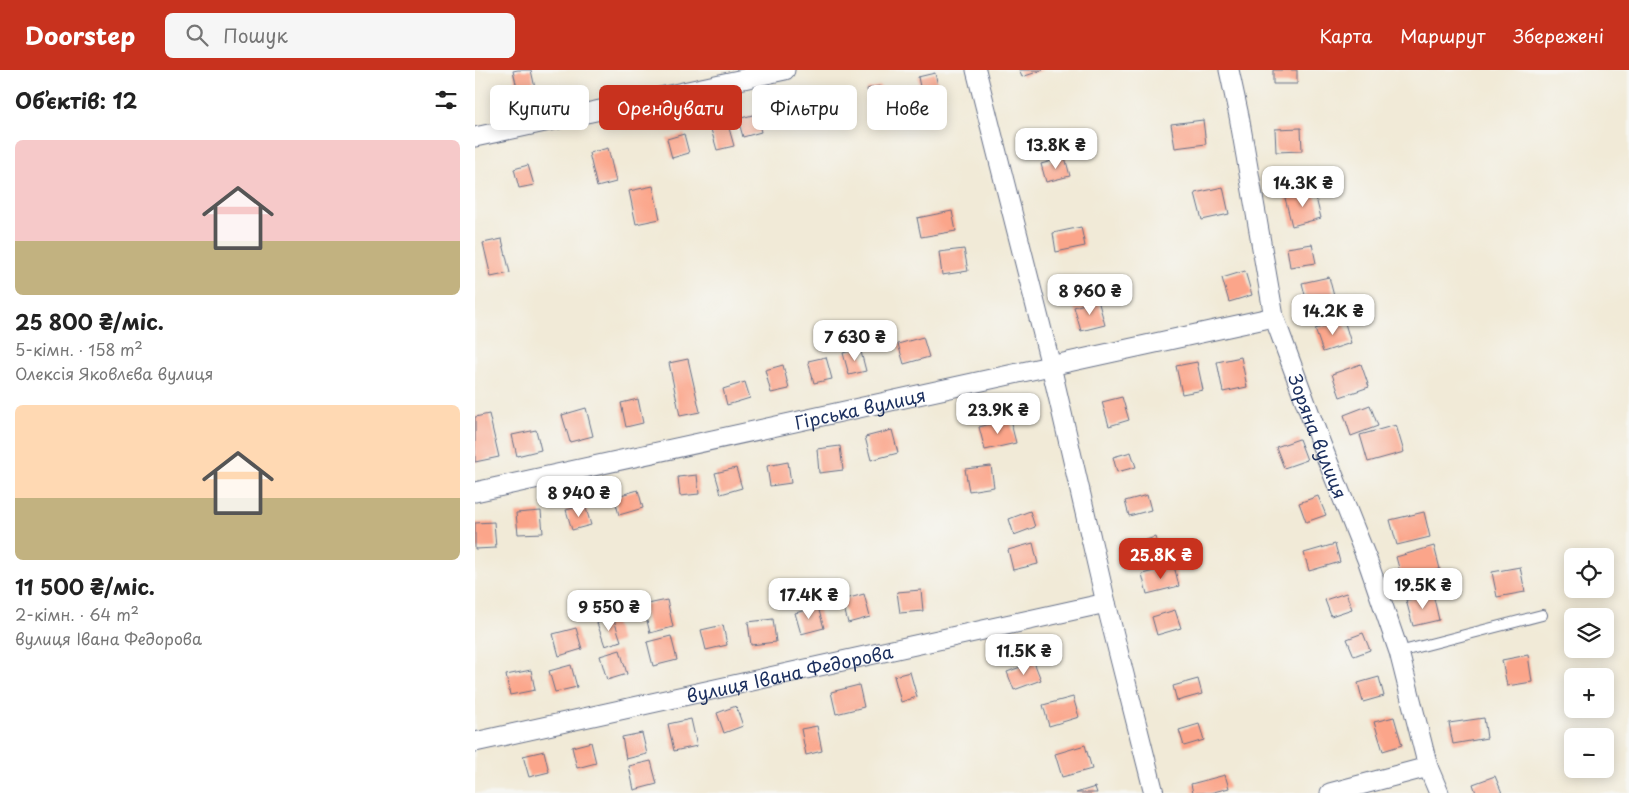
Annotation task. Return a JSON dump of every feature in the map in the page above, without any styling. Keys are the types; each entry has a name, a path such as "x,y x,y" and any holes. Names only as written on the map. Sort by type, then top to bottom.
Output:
{"street":[{"path":"475,137 785,70"},
{"path":"976,70 1051,366 1106,603 1154,793"},
{"name":"Зоряна вулиця","path":"1229,70 1239,116 1274,318 1368,562 1399,652 1428,767 1439,793"},
{"name":"Гірська вулиця","path":"475,492 1274,318"},
{"name":"вулиця Івана Федорова","path":"475,742 1106,603"},
{"path":"1330,793 1428,767"}],"lane":[{"path":"1399,652 1542,616"}],"building":[{"path":"531,70 534,85 516,85 513,71"},
{"path":"1019,70 1043,70 1022,77"},
{"path":"1273,70 1297,70 1297,84 1273,84"},
{"path":"935,73 938,85 920,85 918,77"},
{"path":"752,115 752,130 760,130 761,132 743,137 741,130 742,118"},
{"path":"1203,120 1206,144 1175,148 1171,124"},
{"path":"1301,128 1302,151 1276,152 1275,129"},
{"path":"711,130 730,130 734,146 717,150"},
{"path":"684,134 689,153 672,158 667,139"},
{"path":"608,148 616,182 597,187 589,153"},
{"path":"1065,157 1070,176 1046,182 1041,164"},
{"path":"528,165 534,185 519,188 514,169"},
{"path":"653,186 660,219 636,224 629,191"},
{"path":"1223,187 1229,214 1202,220 1195,193"},
{"path":"1314,190 1321,218 1292,226 1285,198"},
{"path":"952,211 956,231 921,237 917,218"},
{"path":"1081,227 1085,246 1056,252 1053,233"},
{"path":"502,239 510,273 491,277 483,243"},
{"path":"1312,244 1316,263 1290,267 1287,248"},
{"path":"964,249 968,271 942,275 939,252"},
{"path":"1245,271 1252,295 1229,302 1222,278"},
{"path":"1329,277 1335,300 1308,307 1302,283"},
{"path":"1098,300 1105,325 1081,331 1074,307"},
{"path":"1344,320 1351,343 1323,352 1315,329"},
{"path":"923,337 929,357 904,364 898,344"},
{"path":"860,348 866,371 849,375 843,353"},
{"path":"826,357 832,379 814,383 808,361"},
{"path":"1241,357 1247,387 1223,392 1217,362"},
{"path":"688,359 700,412 680,416 669,363"},
{"path":"1197,362 1203,390 1182,394 1176,366"},
{"path":"1361,364 1369,387 1340,397 1332,374"},
{"path":"783,365 789,389 771,393 765,370"},
{"path":"745,382 750,398 727,405 723,389"},
{"path":"1122,397 1129,420 1109,426 1102,402"},
{"path":"638,399 643,423 626,427 621,403"},
{"path":"1370,405 1378,426 1351,436 1344,415"},
{"path":"586,408 593,436 570,442 562,415"},
{"path":"489,414 499,457 475,462 475,417"},
{"path":"1010,419 1016,443 985,450 979,427"},
{"path":"1396,425 1404,452 1368,462 1360,435"},
{"path":"536,430 541,450 517,456 512,435"},
{"path":"892,430 898,453 871,460 865,437"},
{"path":"1299,439 1307,460 1284,468 1276,447"},
{"path":"840,446 843,470 819,473 817,449"},
{"path":"1131,452 1136,467 1117,472 1113,457"},
{"path":"788,462 791,483 770,486 767,466"},
{"path":"991,466 994,487 969,491 965,469"},
{"path":"736,468 742,488 721,494 715,473"},
{"path":"697,475 699,494 680,496 678,477"},
{"path":"638,490 643,508 619,515 614,497"},
{"path":"1147,495 1151,510 1129,516 1125,501"},
{"path":"1318,496 1326,515 1306,522 1299,503"},
{"path":"585,505 591,525 572,530 566,510"},
{"path":"541,511 543,533 518,534 516,513"},
{"path":"1030,511 1035,527 1014,535 1009,519"},
{"path":"1424,512 1430,537 1397,545 1390,520"},
{"path":"494,522 496,548 475,549 475,523"},
{"path":"1155,537 1160,552 1139,559 1134,544"},
{"path":"1033,543 1038,564 1013,570 1008,550"},
{"path":"1335,544 1340,562 1309,571 1304,553"},
{"path":"1434,546 1440,569 1402,579 1396,557"},
{"path":"1174,566 1179,586 1147,594 1142,574"},
{"path":"1520,567 1525,592 1497,597 1492,572"},
{"path":"921,590 923,611 900,613 897,592"},
{"path":"1346,593 1352,609 1331,616 1325,600"},
{"path":"864,594 870,617 848,623 842,600"},
{"path":"1433,594 1439,620 1413,626 1406,600"},
{"path":"667,600 673,627 650,633 643,605"},
{"path":"818,607 824,628 801,634 795,613"},
{"path":"1175,610 1181,628 1157,635 1152,617"},
{"path":"613,617 621,641 605,646 597,623"},
{"path":"773,619 776,642 751,645 748,622"},
{"path":"723,625 727,645 706,650 701,630"},
{"path":"576,628 582,649 559,656 553,634"},
{"path":"1363,633 1370,650 1354,656 1347,639"},
{"path":"671,636 677,660 653,666 647,642"},
{"path":"620,650 627,674 607,680 600,656"},
{"path":"1528,655 1532,682 1507,686 1502,660"},
{"path":"1034,662 1041,680 1014,690 1007,672"},
{"path":"571,665 577,687 555,692 549,671"},
{"path":"531,670 535,690 510,695 506,675"},
{"path":"910,672 917,697 901,702 894,676"},
{"path":"1379,677 1384,696 1363,702 1358,683"},
{"path":"1198,679 1202,694 1177,701 1173,686"},
{"path":"859,685 864,707 836,714 831,692"},
{"path":"1073,697 1079,717 1049,726 1043,705"},
{"path":"736,706 743,726 724,733 717,713"},
{"path":"1394,717 1402,745 1383,751 1374,722"},
{"path":"1484,718 1487,738 1453,744 1449,723"},
{"path":"691,719 697,746 674,751 668,724"},
{"path":"1199,724 1204,740 1184,746 1179,730"},
{"path":"817,726 822,751 806,755 801,729"},
{"path":"642,733 647,754 626,759 622,737"},
{"path":"591,742 596,763 577,768 572,747"},
{"path":"1085,745 1092,769 1062,777 1055,754"},
{"path":"544,751 549,772 529,777 523,756"},
{"path":"651,761 657,784 634,790 629,766"},
{"path":"1225,775 1229,788 1210,793 1193,793 1191,784"},
{"path":"1495,776 1502,793 1476,793 1473,784"},
{"path":"1095,787 1097,793 1076,793"}]}
